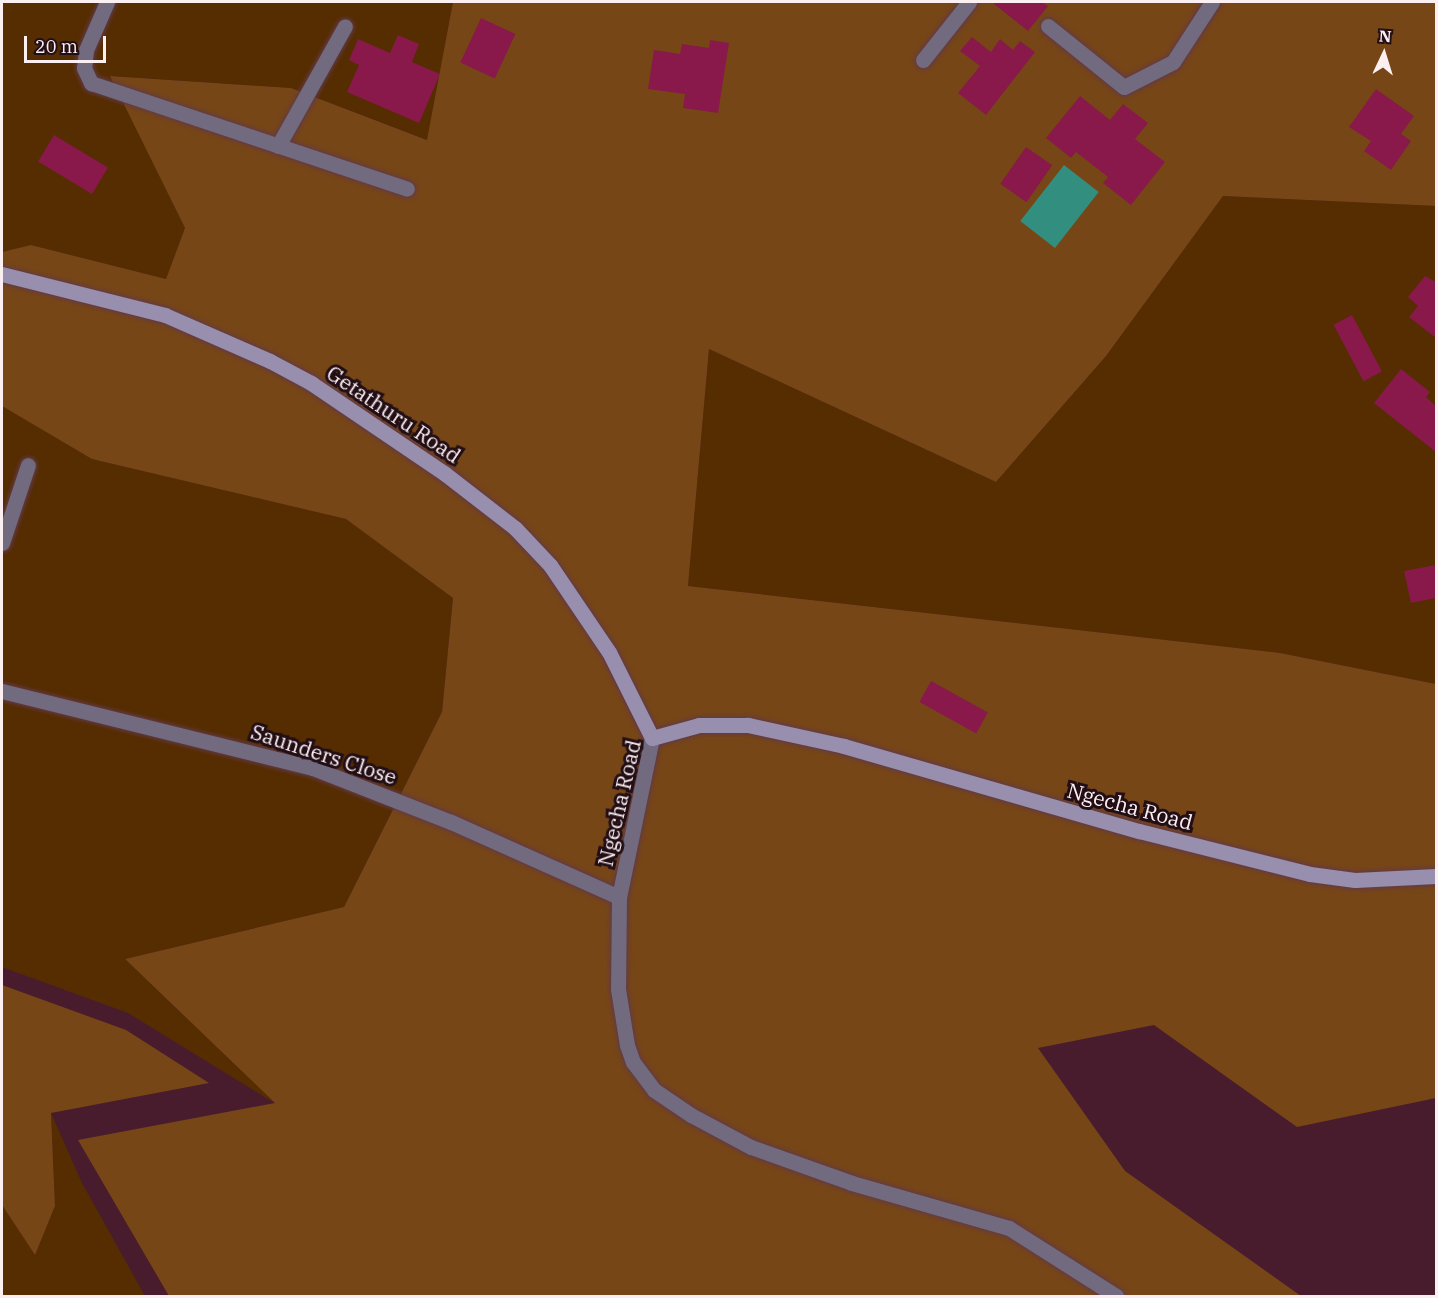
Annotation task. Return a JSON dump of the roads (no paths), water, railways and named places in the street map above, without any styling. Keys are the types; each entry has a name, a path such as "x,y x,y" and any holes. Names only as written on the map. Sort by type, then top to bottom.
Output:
{"main road":[{"name":"Getathuru Road","path":"2,274 165,315 270,361 320,389 444,472 515,528 550,565 609,652 652,738"},
{"name":"Ngecha Road","path":"652,738 699,725 759,727 844,746 1139,831 1310,874 1355,880 1437,876"}],"street":[{"path":"107,2 86,50 84,68 91,83 407,189"},
{"path":"923,60 969,2"},
{"path":"1048,26 1124,87 1173,62 1212,2"},
{"path":"278,146 345,26"},
{"path":"2,543 28,465"},
{"name":"Saunders Close","path":"2,691 313,768 451,822 619,897"},
{"name":"Ngecha Road","path":"652,738 619,897 618,989 625,1036 633,1062 670,1103 716,1130 779,1157 1009,1228 1116,1296"}]}
